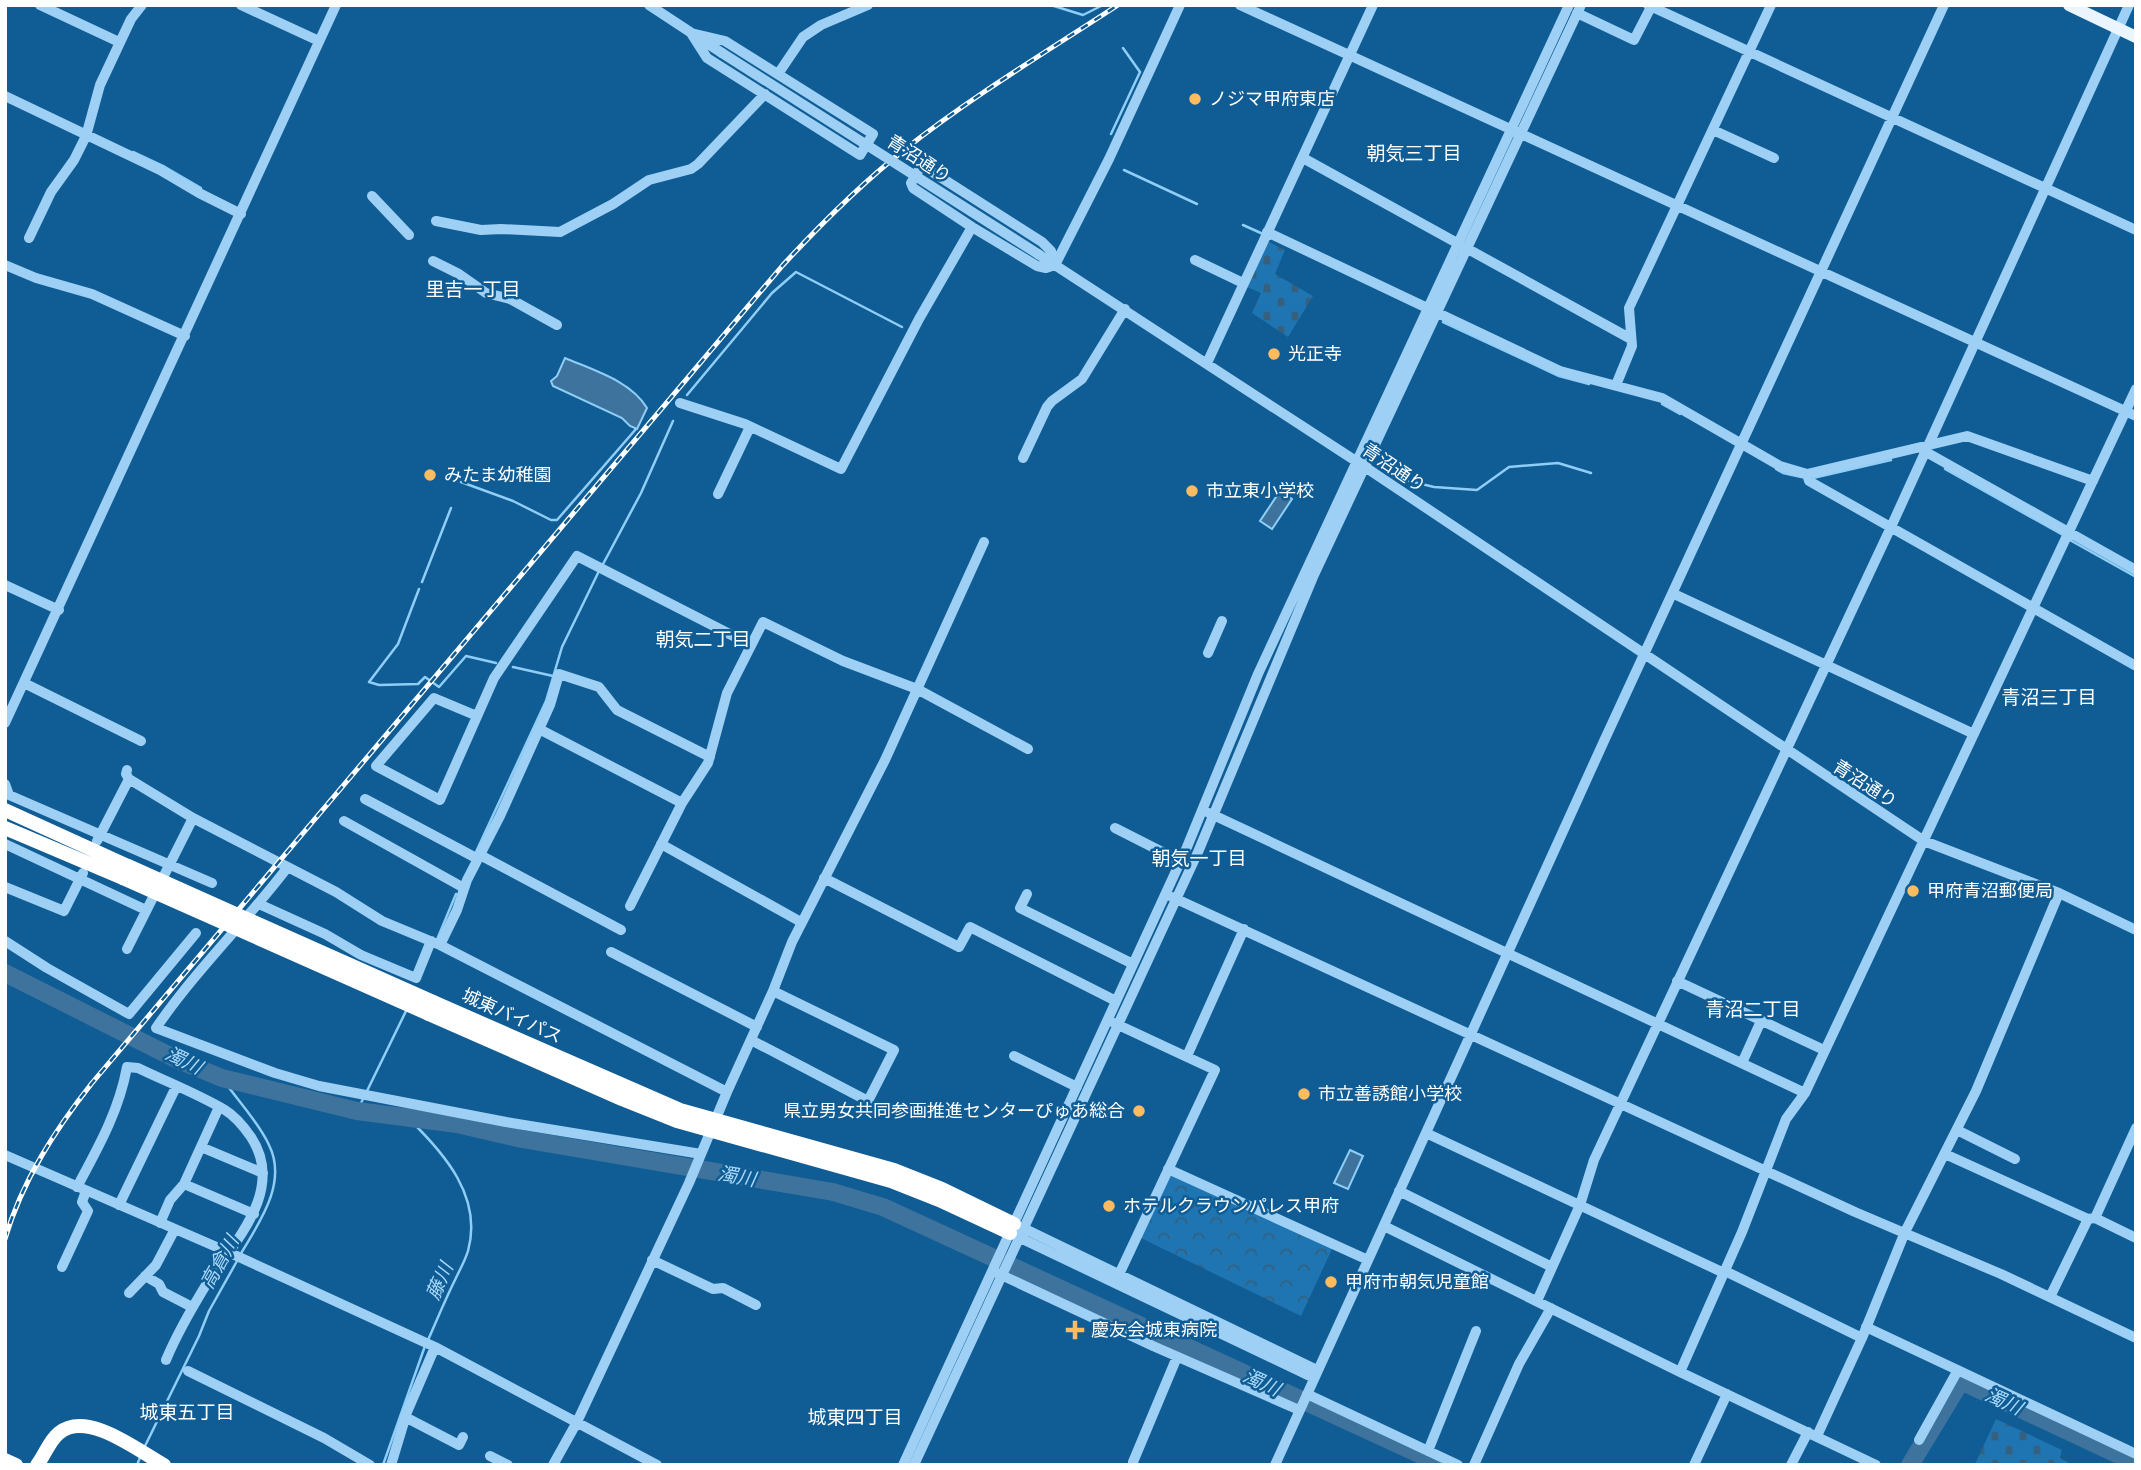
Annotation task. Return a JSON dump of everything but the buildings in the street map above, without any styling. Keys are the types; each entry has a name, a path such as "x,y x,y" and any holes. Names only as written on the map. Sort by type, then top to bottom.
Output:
{"highway":[{"name":"城東バイパス","path":"5,810 126,872 431,1008 622,1099 891,1181 1017,1231"},
{"name":"城東バイパス","path":"5,828 126,872"},
{"path":"37,1465 54,1438 74,1425 82,1424 98,1428 164,1465"},
{"path":"5,1460 16,1465"}],"main road":[{"path":"2069,5 2136,37"}],"street":[{"path":"40,5 119,42"},
{"path":"29,238 51,192 74,160 86,136 100,85 131,19 142,5"},
{"path":"241,5 319,41"},
{"path":"6,720 336,5"},
{"name":"青沼通り","path":"649,5 1125,309 1924,841 2059,893 2136,930"},
{"path":"778,74 803,37 821,25 868,5"},
{"path":"1055,265 1051,251 1042,242 926,168 920,168 911,183 913,188 972,227 1037,266 1046,268 1055,265 1109,159 1180,5"},
{"path":"1240,5 2131,414"},
{"path":"1207,363 1373,5"},
{"path":"1616,385 1632,346 1629,308 1771,5"},
{"path":"1275,1465 1944,5"},
{"path":"1537,1301 1580,1205 1594,1160 1620,1103 1891,527 2129,5"},
{"path":"1017,1231 1077,1087 1180,861 1258,674 1361,464 1575,8 1634,40 1649,6 2136,230"},
{"path":"691,33 725,41 873,134 860,155 707,58 691,33"},
{"path":"436,222 481,230 560,232 613,204 649,180 691,169 765,94"},
{"path":"5,96 160,170 241,214"},
{"path":"1713,130 1774,158"},
{"path":"1303,158 1631,339"},
{"path":"372,196 408,235"},
{"path":"680,403 750,427 841,469 919,319 972,227"},
{"path":"1267,232 1560,371 1662,398 1780,466 1807,477 2136,666"},
{"path":"1195,260 1243,283"},
{"path":"433,261 459,274 486,293 510,299 557,325"},
{"path":"5,265 36,278 92,294 185,336"},
{"path":"1023,458 1047,407 1082,379 1125,309"},
{"path":"1680,1372 1725,1272 1786,1119 1805,1093 2093,481 2131,414 2136,389"},
{"path":"718,494 750,427"},
{"path":"1807,477 1966,436 2093,481"},
{"path":"1927,448 2067,536 2136,570"},
{"path":"914,1465 1008,1250 1118,1024 1214,816 1361,464"},
{"path":"553,1465 577,1422 689,1183 801,922 885,760 984,542"},
{"path":"477,716 434,698 376,766 440,800 494,678 577,556 751,645"},
{"path":"5,585 59,610"},
{"path":"1674,594 1974,734"},
{"path":"1208,653 1222,621"},
{"path":"630,906 682,803 710,757 727,693 763,622 843,662 917,689 1028,748"},
{"path":"259,904 325,934 361,955 416,978 457,910 464,888 550,705 559,674 600,687 617,710 710,757"},
{"path":"24,683 141,741"},
{"path":"539,729 682,803"},
{"path":"99,838 128,774 193,818 336,892 382,921 435,943 727,1092"},
{"path":"5,784 9,795 99,838 212,883"},
{"path":"365,799 621,930"},
{"path":"1202,810 1805,1093"},
{"path":"127,949 193,818"},
{"path":"344,821 464,888"},
{"path":"1115,828 1180,861"},
{"path":"5,844 81,876 146,910"},
{"path":"661,844 801,922"},
{"path":"287,868 171,1006 156,1028 275,1073 319,1086 506,1122 701,1154"},
{"path":"5,887 64,911 81,876"},
{"path":"824,878 959,947 970,927 1116,1001"},
{"path":"1791,1465 1812,1434 1862,1338 1905,1232 1988,1063 2059,893"},
{"path":"1027,894 1020,908 1133,964"},
{"path":"1165,895 1177,898 1855,1212 2050,1297 2136,1338"},
{"path":"1186,1056 1244,929"},
{"path":"5,941 129,1014 196,933"},
{"path":"611,951 757,1027"},
{"path":"1677,981 1824,1050"},
{"path":"751,1040 868,1101 894,1050 773,991"},
{"path":"1108,1019 1214,1070 1117,1278"},
{"path":"1742,1063 1761,1021"},
{"path":"1014,1056 1077,1087"},
{"path":"62,1267 88,1211 82,1202 81,1189 123,1089 127,1067 138,1068 233,1116 253,1141 261,1158 261,1191 254,1214 231,1253 192,1307 177,1332 166,1360"},
{"path":"119,1205 177,1087"},
{"path":"160,1223 170,1200 184,1184 219,1107"},
{"path":"2050,1297 2136,1128"},
{"path":"1957,1130 2015,1159"},
{"path":"1426,1133 1862,1338"},
{"path":"201,1147 263,1173"},
{"path":"1945,1154 2136,1238"},
{"path":"5,1155 231,1253 433,1347 657,1465"},
{"path":"1168,1169 1368,1260"},
{"path":"184,1184 254,1214"},
{"path":"1399,1191 1552,1267"},
{"path":"1384,1226 1680,1372 1877,1465"},
{"path":"129,1293 156,1265 175,1229"},
{"path":"1017,1231 1316,1374"},
{"path":"652,1260 712,1289 723,1288 756,1305"},
{"path":"998,1273 1177,1357 1299,1410"},
{"path":"904,1465 998,1273"},
{"path":"145,1276 159,1284 163,1292 192,1307"},
{"path":"1474,1465 1519,1364 1550,1308"},
{"path":"1866,1327 2136,1454"},
{"path":"1428,1451 1476,1331"},
{"path":"391,1465 405,1417 433,1347"},
{"path":"1133,1462 1177,1357"},
{"path":"1919,1440 1958,1370"},
{"path":"188,1371 324,1438 370,1465"},
{"path":"1306,1394 1458,1465"},
{"path":"1694,1465 1727,1394"},
{"path":"405,1417 459,1445 463,1437"},
{"path":"490,1456 508,1465"}],"green space":[{"path":"1267,241 1285,250 1275,274 1313,296 1288,337 1252,313 1261,293 1247,287"},
{"path":"1174,1175 1333,1247 1301,1316 1141,1238 1170,1176"},
{"path":"1996,1419 2062,1450 2060,1458 2073,1465 1975,1464"}],"shaded area":[{"path":"565,358 610,377 631,390 647,408 637,429 622,418 553,386 551,381 557,376"},
{"path":"1280,491 1292,499 1272,529 1260,521"},
{"path":"1350,1150 1363,1156 1348,1189 1334,1183"}],"waterway":[{"path":"1045,5 1083,15 1103,5"},
{"path":"1111,134 1140,72 1123,48"},
{"path":"133,152 201,188"},
{"path":"1124,170 1197,204"},
{"path":"1243,225 1263,234"},
{"path":"687,395 772,293 796,272 902,327"},
{"path":"1443,322 1559,376 1589,384"},
{"path":"1662,404 1680,414"},
{"path":"602,566 641,493 673,421"},
{"path":"461,482 513,501 551,520 557,520 636,429"},
{"path":"1813,478 1891,460"},
{"path":"1401,479 1434,487 1477,490 1509,467 1558,463 1591,473"},
{"path":"1776,469 1806,478"},
{"path":"1945,469 2063,535"},
{"path":"422,582 451,508"},
{"path":"2068,539 2136,577"},
{"path":"476,852 546,701 562,647 599,571"},
{"path":"419,589 398,644 369,682 379,685 418,684 425,677 439,687 466,656 496,663"},
{"path":"513,667 553,676"},
{"path":"436,942 456,894"},
{"name":"濁川","path":"5,973 178,1060 222,1078 357,1111 457,1124 522,1139 833,1192 883,1207 1443,1465"},
{"path":"367,1091 407,1009"},
{"name":"高倉川","path":"222,1078 259,1128 274,1159 275,1174 269,1202 240,1255"},
{"path":"357,1111 364,1097"},
{"name":"藤川","path":"409,1119 447,1161 465,1194 470,1212 468,1251 428,1340"},
{"name":"高倉川","path":"145,1446 209,1311 237,1261"},
{"name":"藤川","path":"383,1465 425,1346"},
{"name":"濁川","path":"1910,1465 1961,1381 2136,1463"},
{"name":"高倉川","path":"137,1465 141,1455"}],"railway":[{"path":"5,1239 21,1197 41,1157 92,1083 783,265 841,205 929,130 1118,5"}],"place":[{"name":"ノジマ甲府東店","path":"1195,99"},
{"name":"光正寺","path":"1274,354"},
{"name":"みたま幼稚園","path":"430,475"},
{"name":"市立東小学校","path":"1192,491"},
{"name":"甲府青沼郵便局","path":"1913,891"},
{"name":"市立善誘館小学校","path":"1304,1094"},
{"name":"県立男女共同参画推進センターぴゅあ総合","path":"1139,1111"},
{"name":"ホテルクラウンパレス甲府","path":"1109,1206"},
{"name":"甲府市朝気児童館","path":"1331,1282"},
{"name":"慶友会城東病院","path":"1075,1330"}],"district":[{"name":"朝気三丁目","path":"1414,153"},
{"name":"里吉一丁目","path":"473,289"},
{"name":"朝気二丁目","path":"703,639"},
{"name":"青沼三丁目","path":"2049,697"},
{"name":"朝気一丁目","path":"1199,858"},
{"name":"青沼二丁目","path":"1753,1009"},
{"name":"城東五丁目","path":"187,1412"},
{"name":"城東四丁目","path":"855,1417"}]}
